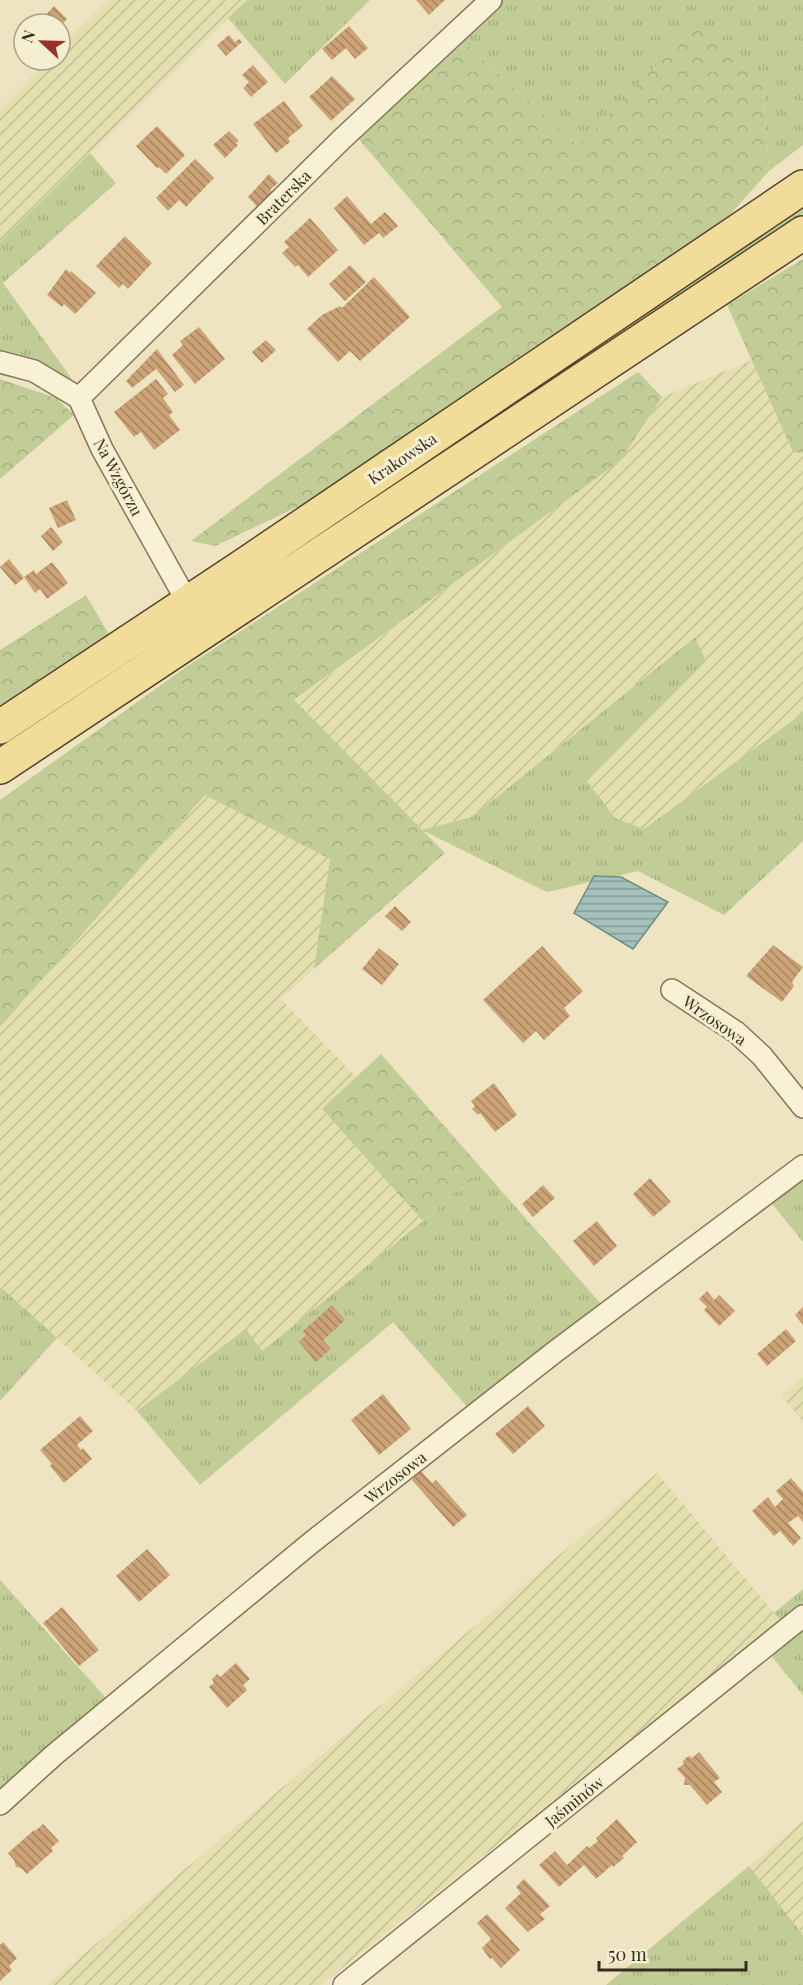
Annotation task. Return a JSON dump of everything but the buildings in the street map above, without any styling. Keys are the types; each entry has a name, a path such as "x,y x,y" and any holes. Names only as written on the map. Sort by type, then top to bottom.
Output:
{"main road":[{"name":"Krakowska","path":"0,727 188,603 803,187"},
{"name":"Krakowska","path":"0,767 803,232"}],"street":[{"name":"Braterska","path":"79,398 343,138 491,0"},
{"path":"0,362 34,371 79,398"},
{"name":"Na Wzgórzu","path":"79,398 102,449 205,630"},
{"name":"Wrzosowa","path":"672,990 736,1032 762,1056 803,1107"},
{"name":"Wrzosowa","path":"0,1804 54,1755 312,1542 556,1350 803,1166"},
{"name":"Jaśminów","path":"344,1985 803,1616"}],"shaded area":[{"path":"108,0 247,0 0,242 0,109 36,72 72,72 72,35"},
{"path":"752,360 793,452 803,453 803,713 644,829 615,818 587,781 706,661 694,637 472,817 422,830 294,701 620,461 662,397"},
{"path":"205,795 330,859 314,969 281,999 356,1077 323,1109 423,1221 262,1351 246,1330 137,1411 3,1289 0,1291 0,1027"},
{"path":"803,1377 803,1422 781,1395"},
{"path":"657,1473 780,1620 321,1985 47,1985"},
{"path":"803,1821 803,1935 749,1866"}],"green space":[{"path":"247,0 370,0 285,84 228,18"},
{"path":"503,0 803,0 803,145 769,171 763,86 578,146 460,39"},
{"path":"698,22 763,86 769,171 710,237 537,345 310,501 215,546 191,541 502,307 356,136 460,39 578,146"},
{"path":"90,153 116,183 3,283 72,379 18,356 0,357 0,242"},
{"path":"803,206 803,219 240,593 236,586"},
{"path":"803,259 803,453 793,452 727,305"},
{"path":"638,372 662,397 620,461 294,700 445,853 314,969 330,859 205,795 0,1027 0,800 189,665"},
{"path":"0,379 56,398 74,415 0,479"},
{"path":"86,595 111,638 0,710 0,650"},
{"path":"695,637 706,661 587,781 615,818 644,829 803,713 803,841 724,915 638,871 547,892 422,830 472,817"},
{"path":"381,1054 483,1170 423,1221 322,1109"},
{"path":"803,1163 803,1242 769,1200"},
{"path":"483,1170 602,1305 470,1410 393,1322 200,1485 137,1411 246,1329 262,1351"},
{"path":"3,1289 57,1338 0,1401 0,1291"},
{"path":"0,1580 107,1699 0,1796"},
{"path":"803,1589 803,1695 769,1653 780,1620 774,1613"},
{"path":"749,1866 803,1935 803,1985 606,1985"}],"water":[{"path":"594,876 621,877 668,902 633,949 574,913"}]}
